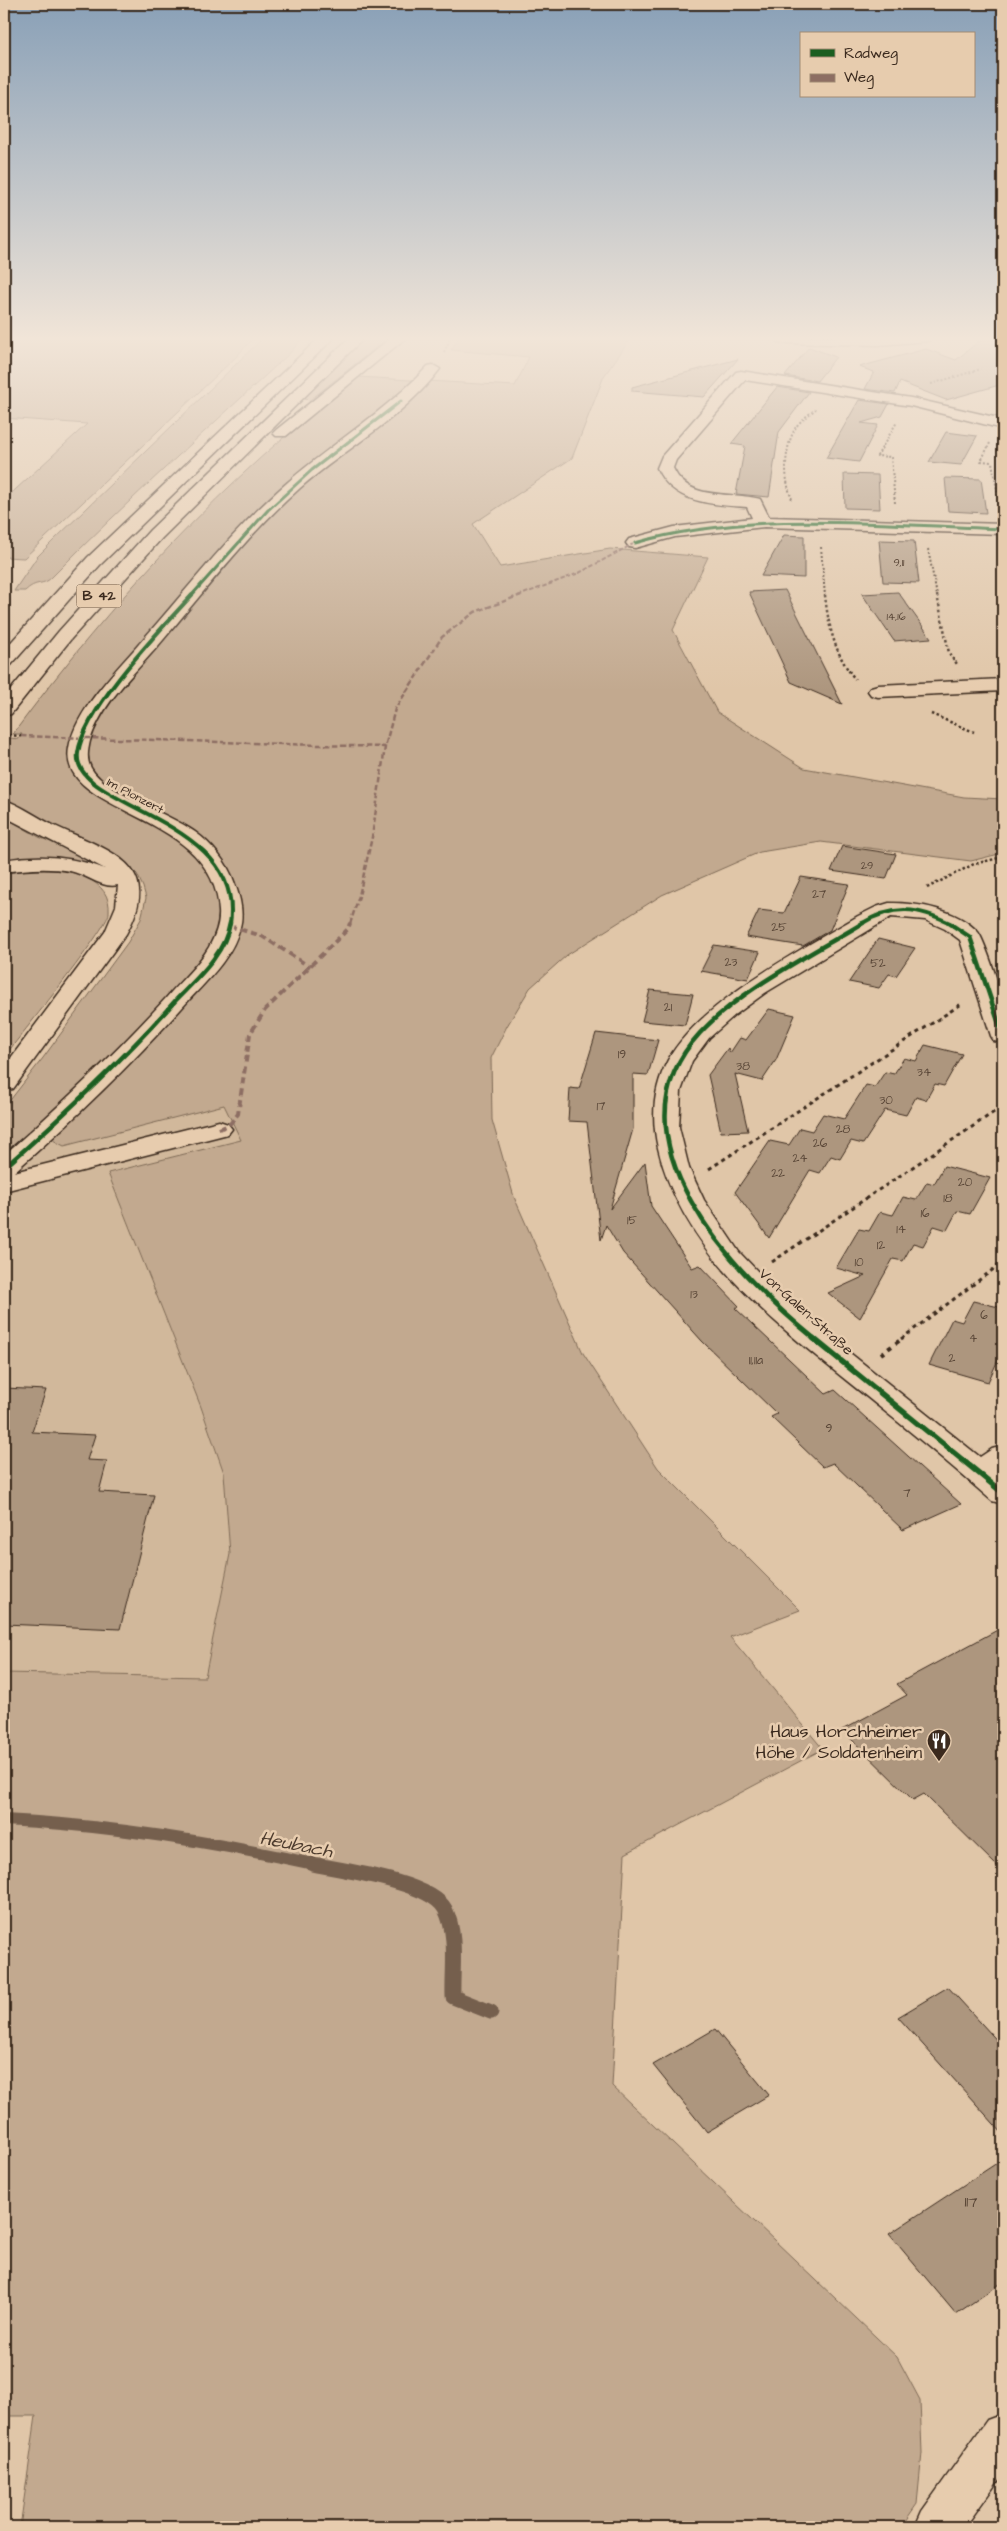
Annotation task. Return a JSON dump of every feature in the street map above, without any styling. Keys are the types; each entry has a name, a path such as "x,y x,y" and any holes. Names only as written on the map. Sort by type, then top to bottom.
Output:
{"main road":[{"name":"B 42","path":"4,662 94,561 205,455"},
{"name":"B 42","path":"8,705 114,579 235,455"},
{"path":"224,466 244,455"},
{"name":"Im Plonzert","path":"4,1168 39,1138 164,1015 214,957 224,942 229,926 231,915 228,898 214,863 205,852 176,830 96,787 87,778 78,759 84,731 100,705 117,683 268,510 306,475 332,455"},
{"path":"673,455 666,463 666,472 682,488 708,499 754,502 757,513 764,522"},
{"path":"635,543 652,536 674,532 764,522 924,526 1002,521"},
{"path":"878,691 1003,685"},
{"path":"4,722 8,705"},
{"path":"4,806 29,823 105,858 122,870 128,879 126,914 115,934 4,1084"},
{"path":"4,866 52,863 86,869 114,881 128,900"},
{"path":"887,910 917,912 942,917 960,928 970,937 1003,1036"},
{"name":"Von-Galen-Straße","path":"887,910 767,982 732,1006 693,1038 676,1066 666,1100 666,1131 675,1167 690,1202 717,1242 748,1278 763,1294 857,1373 991,1464 1003,1493"},
{"path":"4,1183 219,1129"},
{"path":"938,2527 1003,2436"}],"path":[{"path":"786,455 790,497 819,523 825,596 832,634 847,671 855,679 878,691"},
{"path":"878,455 891,457 896,525"},
{"path":"984,455 981,461 992,462 1002,521"},
{"path":"924,526 949,653 972,686"},
{"path":"4,735 21,736"},
{"path":"887,910 961,869 1003,857"},
{"path":"683,1186 988,988"},
{"path":"748,1278 1003,1106"},
{"path":"857,1373 1003,1262"}],"shaded area":[{"path":"53,455 132,455 24,558 4,557 4,500"},
{"path":"142,455 179,455 51,578 45,582 33,585 25,591 14,591 37,557"},
{"path":"264,455 573,455 572,458 473,524 500,567 610,549 708,557 673,630 717,712 804,768 964,797 1003,799 1003,853 971,861 821,842 760,852 662,895 567,955 530,988 507,1026 491,1058 492,1120 514,1197 583,1353 658,1468 800,1610 730,1637 823,1749 625,1854 612,2086 897,2357 920,2400 922,2453 917,2504 901,2527 20,2527 36,2416 4,2416 4,1673 205,1677 230,1554 224,1473 201,1407 108,1173 241,1140 224,1105 64,1146 36,1131 4,1160 4,1108 128,942 141,919 146,898 137,874 126,863 101,848 53,827 17,807 6,797 4,750 10,738 19,739 22,734 13,734 90,636 131,589 216,499"},
{"path":"4,817 39,837 86,857 87,862 57,857 4,860"},
{"path":"45,868 77,874 97,884 104,892 108,901 109,913 105,923 79,960 4,1057 4,873"},
{"path":"224,1105 242,1141 108,1173 201,1407 224,1473 230,1554 205,1677 4,1673 4,1160 36,1131 64,1145"}],"building":[{"path":"743,455 775,455 769,497 736,494"},
{"path":"828,455 863,455 859,462 826,458"},
{"path":"933,455 966,455 961,465 929,462"},
{"path":"844,474 878,475 880,509 845,508"},
{"path":"945,478 981,479 986,513 948,511"},
{"path":"784,535 804,536 804,578 761,576"},
{"path":"879,540 914,541 919,583 883,582"},
{"path":"785,590 842,704 791,682 749,592"},
{"path":"898,592 931,638 894,641 862,594"},
{"path":"842,846 896,854 886,879 831,871"},
{"path":"801,877 849,884 830,930 803,946 746,937 759,910 784,913"},
{"path":"878,939 915,948 896,976 889,974 879,988 849,982"},
{"path":"714,945 760,952 748,979 701,971"},
{"path":"650,990 693,994 685,1025 642,1021"},
{"path":"769,1009 795,1015 776,1060 762,1081 735,1074 748,1131 721,1132 708,1075 728,1048 730,1053 740,1038 746,1040"},
{"path":"596,1033 658,1040 648,1075 633,1074 633,1129 610,1209 645,1162 651,1206 692,1268 700,1265 739,1306 735,1308 826,1394 835,1390 961,1504 903,1530 833,1463 823,1467 771,1417 777,1414 702,1341 623,1253 606,1225 601,1240 587,1122 568,1121 570,1088 579,1089"},
{"path":"925,1045 962,1054 944,1086 935,1084 926,1100 916,1097 906,1115 885,1110 863,1144 851,1141 840,1159 831,1156 820,1173 810,1170 769,1238 735,1192 770,1141 789,1145 800,1128 812,1131 823,1114 844,1119 866,1085 875,1087 885,1072 894,1074 904,1058 916,1061"},
{"path":"944,1166 990,1178 970,1214 957,1211 947,1230 934,1226 923,1246 913,1243 903,1261 893,1259 860,1318 828,1293 865,1276 836,1268 859,1229 869,1231 880,1212 893,1215 903,1197 916,1200 927,1182 934,1184"},
{"path":"973,1301 1003,1308 1003,1349 988,1382 929,1365 952,1319 962,1322"},
{"path":"4,1388 46,1390 32,1432 95,1435 87,1460 107,1461 99,1492 154,1495 120,1629 4,1624"},
{"name":"Haus Horchheimer Höhe / Soldatenheim","path":"1003,1627 1003,1872 924,1794 913,1800 842,1730 907,1695 897,1684"},
{"path":"948,1987 1003,2047 1003,2134 898,2017"},
{"path":"715,2029 769,2095 707,2132 653,2065"},
{"path":"1003,2159 1003,2282 956,2314 889,2234"}],"waterway":[{"name":"Heubach","path":"4,1820 123,1830 201,1842 318,1865"},
{"name":"Heubach","path":"312,1864 405,1884 423,1891 436,1900 445,1909 452,1930 454,1952 453,1997 491,2012"}],"marked path":[{"path":"219,1129 229,1125 238,1114 250,1034 265,1010 348,929 359,896 372,837 385,747 395,709 442,637 475,612 579,573 635,543"},
{"path":"21,736 385,747"},
{"path":"229,926 241,928 262,936 310,967"}],"cycle path":[{"path":"4,1168 96,1084 140,1040 210,963 226,937 229,927 230,911 225,884 213,862 202,849 175,828 96,787 80,768 77,759 78,750 90,719 111,690 177,612 268,510 331,455"},
{"path":"635,543 674,532 764,522 1003,529"},
{"path":"1003,1036 970,937 953,924 932,915 922,912 889,910 866,921 756,988 726,1010 700,1033 680,1060 668,1091 666,1127 676,1168 690,1200 709,1230 753,1284 805,1331 1003,1493"}],"place":[{"name":"Haus Horchheimer Höhe / Soldatenheim","path":"939,1762"}]}
